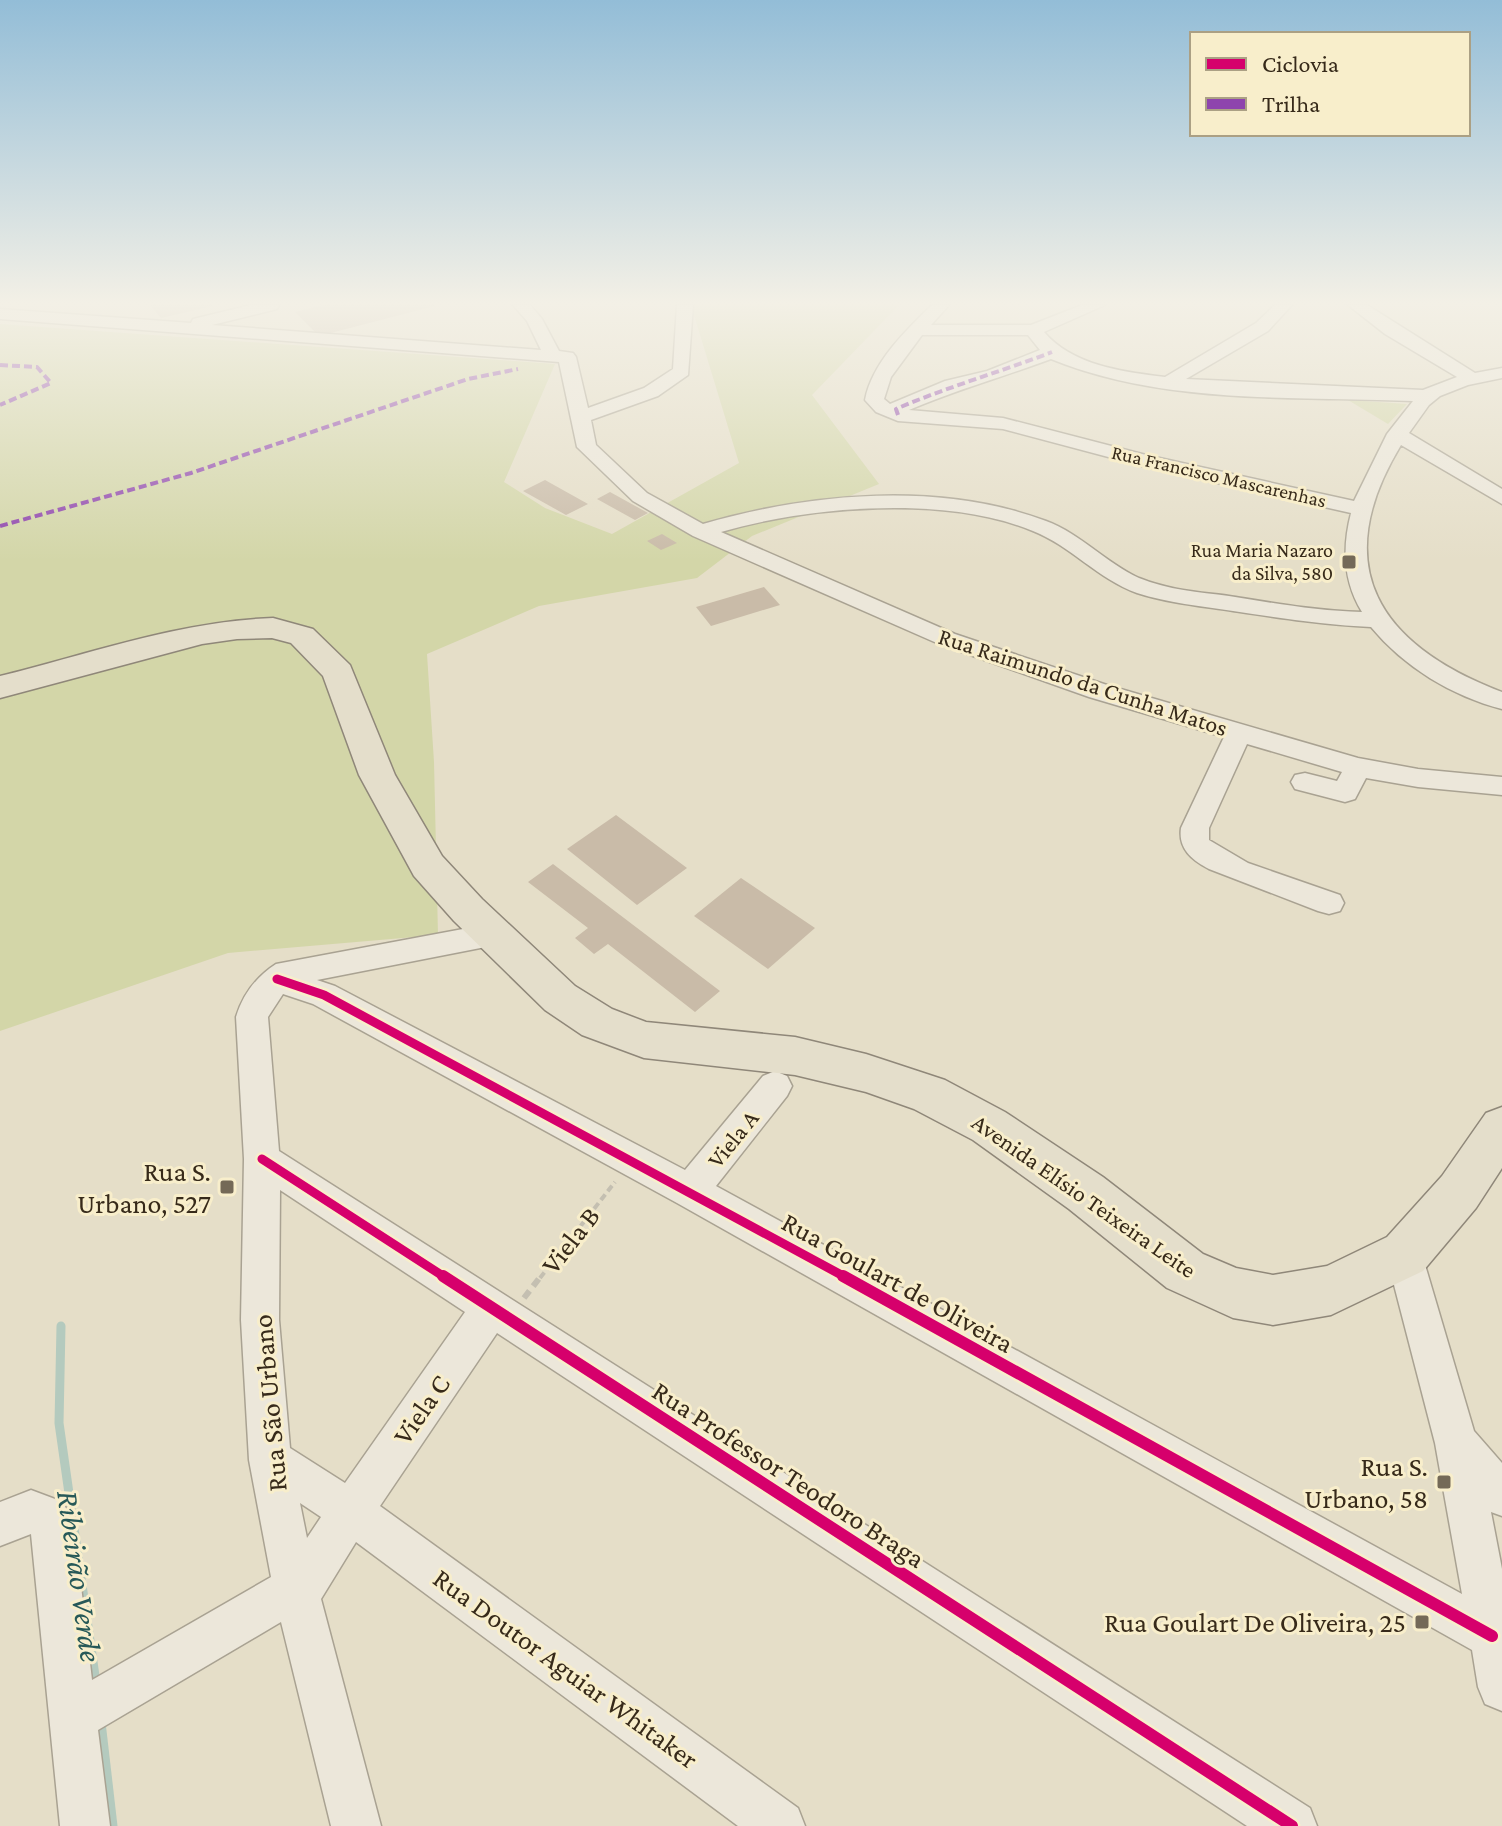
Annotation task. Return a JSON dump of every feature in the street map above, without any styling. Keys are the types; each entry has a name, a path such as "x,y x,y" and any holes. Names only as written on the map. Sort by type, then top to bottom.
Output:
{"main road":[{"name":"Avenida Elísio Teixeira Leite","path":"0,687 201,635 273,628 302,636 338,672 377,775 428,866 560,998 597,1022 644,1040 795,1056 866,1073 929,1094 1002,1134 1086,1193 1185,1271 1233,1293 1273,1300 1331,1290 1405,1254 1459,1192 1502,1128"}],"street":[{"name":"Rua Raimundo da Cunha Matos","path":"575,390 587,447 640,497 701,531 947,639 1006,661 1358,767 1418,778 1502,786"},
{"path":"581,417 654,390"},
{"path":"875,390 874,400 893,413 939,390"},
{"path":"1240,390 1427,396 1443,390"},
{"path":"1427,396 1397,434 1361,509 1356,556 1358,581 1378,620 1412,654 1440,674 1502,701"},
{"name":"Rua Francisco Mascarenhas","path":"893,413 987,422 1038,431 1114,453 1361,509"},
{"path":"1397,434 1502,498"},
{"path":"701,531 742,518 823,506 941,506 991,513 1039,525 1117,575 1154,591 1326,618 1378,620"},
{"path":"1239,733 1195,828 1193,838 1198,848 1225,865 1329,903"},
{"path":"1305,782 1345,792 1358,767"},
{"path":"277,979 304,967 495,935"},
{"name":"Rua São Urbano","path":"277,979 256,1004 252,1017 262,1159 260,1320 270,1460 296,1593 356,1826"},
{"name":"Rua Goulart de Oliveira","path":"277,979 324,995 690,1191 1492,1636"},
{"name":"Viela A","path":"690,1191 775,1086"},
{"name":"Rua Professor Teodoro Braga","path":"262,1159 1292,1826"},
{"path":"1405,1254 1456,1443 1502,1687"},
{"name":"Viela C","path":"351,1511 500,1313"},
{"path":"1456,1443 1502,1495"},
{"name":"Rua Doutor Aguiar Whitaker","path":"270,1460 351,1511 780,1826"},
{"path":"91,1708 296,1593 351,1511"},
{"path":"0,1524 31,1512 48,1517 52,1526 91,1708 85,1826"}],"green space":[{"path":"0,390 544,390 504,482 545,508 612,534 739,463 717,390 817,390 812,395 879,484 752,536 697,578 539,606 427,654 434,762 438,935 228,953 0,1031"},
{"path":"1348,400 1407,404 1388,424"}],"building":[{"path":"545,480 588,504 566,515 523,491"},
{"path":"610,492 648,513 635,520 597,499"},
{"path":"662,534 677,543 661,550 647,541"},
{"path":"764,587 780,605 711,626 696,607"},
{"path":"616,815 687,868 637,905 567,849"},
{"path":"553,864 720,991 695,1012 608,944 594,954 575,938 588,928 528,882"},
{"path":"741,878 815,928 768,969 694,916"}],"waterway":[{"name":"Ribeirão Verde","path":"61,1326 59,1423 96,1683"},
{"name":"Ribeirão Verde","path":"101,1722 113,1826"}],"marked path":[{"path":"0,405 34,390"},
{"path":"0,526 191,473 435,390"},
{"path":"898,415 896,409 939,390"}],"cycle path":[{"path":"277,979 324,995 690,1191 1492,1636"},
{"path":"262,1159 1292,1826"}],"place":[{"name":"Rua Maria Nazaro da Silva, 580","path":"1349,562"},
{"name":"Rua S. Urbano, 527","path":"227,1187"},
{"name":"Rua S. Urbano, 58","path":"1444,1482"},
{"name":"Rua Goulart De Oliveira, 25","path":"1422,1622"}]}
